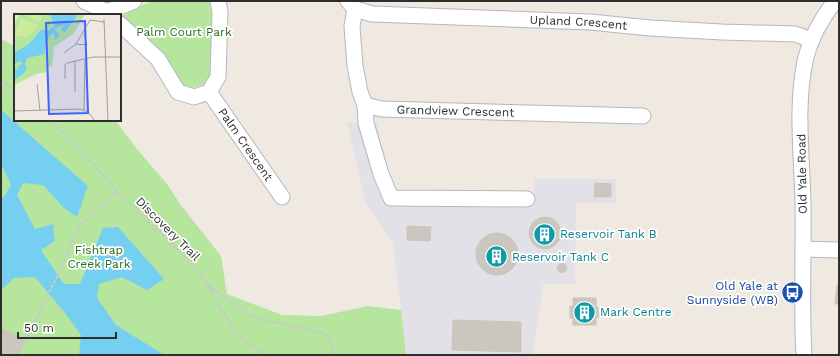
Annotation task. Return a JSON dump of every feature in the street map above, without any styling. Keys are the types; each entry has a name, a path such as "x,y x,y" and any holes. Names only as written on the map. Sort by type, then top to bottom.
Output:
{"street":[{"path":"84,1 109,14 134,1"},
{"path":"121,25 158,59 178,92 194,97 209,92 218,77 220,12 218,1"},
{"name":"Old Yale Road","path":"804,355 800,96 806,55 819,24 835,1"},
{"path":"352,5 355,66 360,92 365,105 366,123 381,174 391,198 527,199"},
{"name":"Upland Crescent","path":"352,5 372,14 590,22 674,29 795,34 812,40"},
{"name":"Palm Crescent","path":"209,92 282,197"},
{"name":"Grandview Crescent","path":"365,105 382,109 643,116"},
{"path":"803,249 839,250"}],"path":[{"path":"1,80 14,89"},
{"name":"Discovery Trail","path":"53,121 99,170 117,192 189,260 207,284 236,334 265,355"},
{"path":"18,355 62,266 79,226 117,192"},
{"path":"207,284 240,309 264,320 325,333 336,355"}],"shaded area":[{"path":"347,122 377,123 388,203 533,203 535,179 616,179 616,203 576,203 575,284 543,284 533,355 406,355 393,243 366,204"}],"green space":[{"name":"Palm Court Park","path":"152,1 214,1 212,72 204,84 192,88 183,85 122,16"},
{"name":"Fishtrap Creek Park","path":"1,39 14,46 14,121 116,121 167,184 180,204 221,256 227,294 282,315 321,316 368,306 401,310 406,355 1,355"}],"water":[{"path":"1,110 88,186 77,217 64,208 43,185 23,183 17,195 35,229 53,224 55,241 41,250 64,284 80,284 103,228 118,227 164,279 147,290 122,277 99,284 97,298 116,325 164,355 79,355 81,335 35,277 14,278 1,290 1,197 4,197 11,185 3,168 1,168"}],"building":[{"path":"595,183 611,184 611,197 594,197"},
{"name":"Reservoir Tank B","path":"542,217 548,217 557,221 561,233 557,245 548,249 542,249 533,245 529,236 529,230 533,221"},
{"path":"407,226 431,227 430,241 407,240"},
{"name":"Reservoir Tank C","path":"497,233 512,239 518,254 512,269 497,275 482,269 476,254 482,239"},
{"path":"562,263 567,268 562,273 557,268"},
{"path":"837,285 839,285 839,304 835,304"},
{"name":"Mark Centre","path":"573,298 596,298 596,307 598,307 599,317 596,317 596,325 573,325 573,318 570,318 570,306 573,306"},
{"path":"453,320 521,322 521,352 452,350"},
{"path":"3,329 25,341 18,355 1,355 1,333"}],"place":[{"name":"Reservoir Tank B","path":"545,234"},
{"name":"Reservoir Tank C","path":"497,257"},
{"name":"Old Yale at Sunnyside (WB)","path":"793,293"},
{"name":"Mark Centre","path":"584,312"}]}
